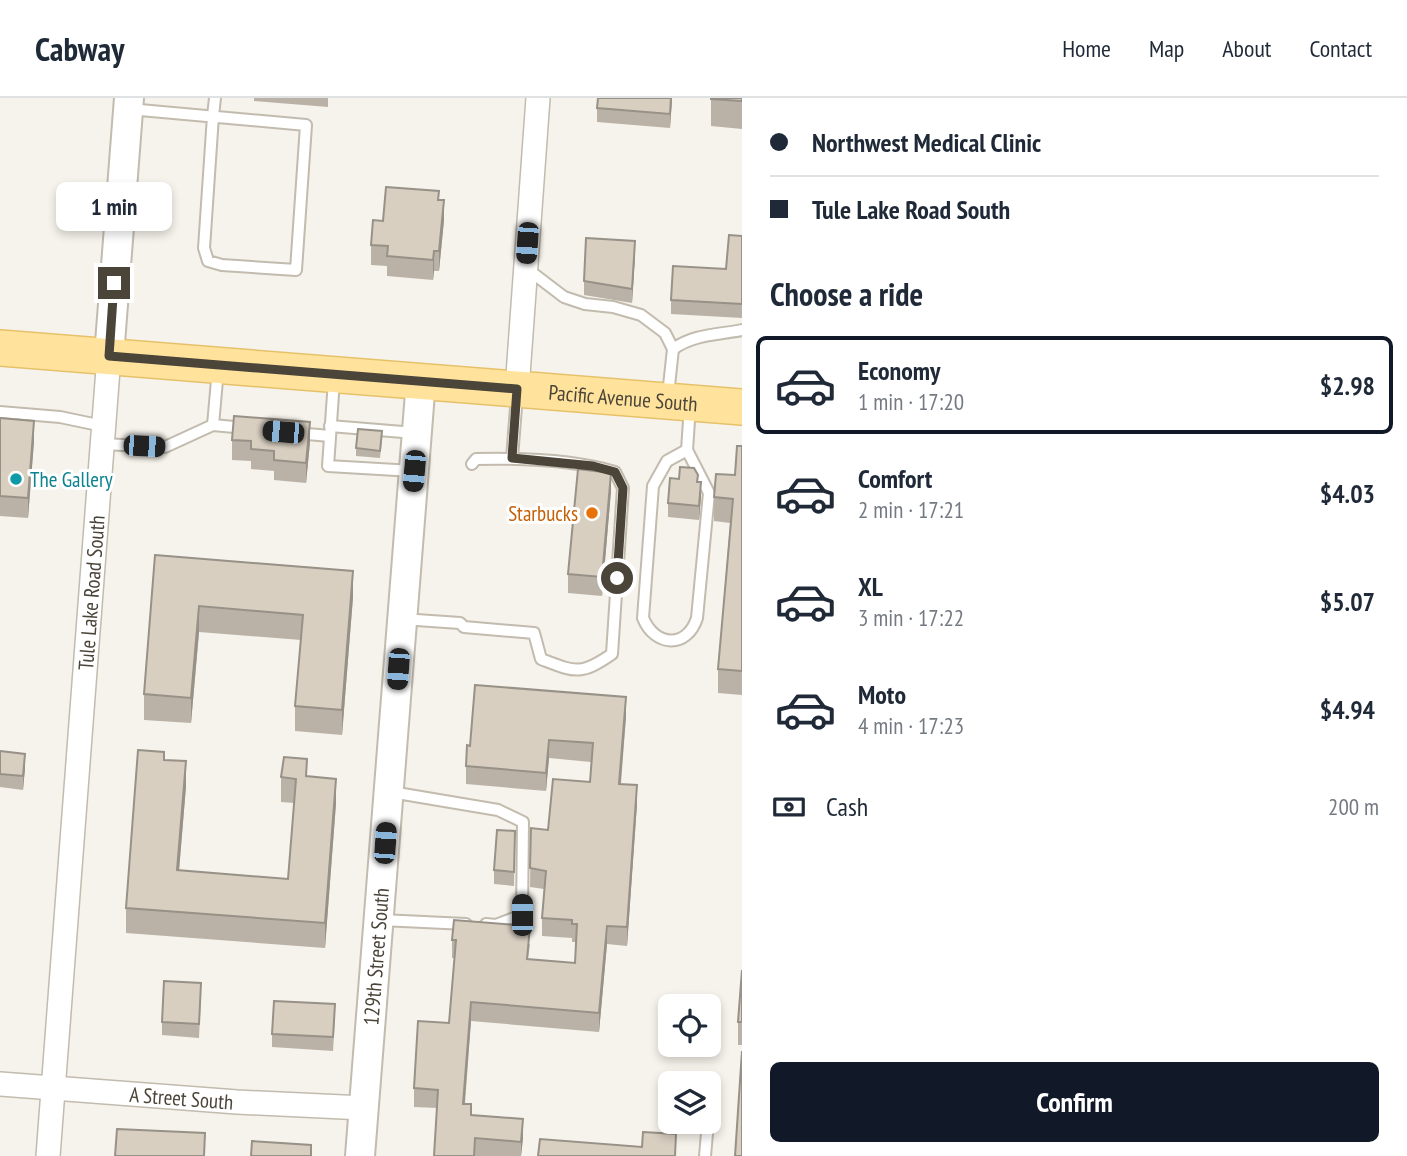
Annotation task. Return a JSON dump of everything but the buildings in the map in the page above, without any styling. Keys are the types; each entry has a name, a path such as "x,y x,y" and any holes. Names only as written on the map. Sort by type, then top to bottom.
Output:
{"main road":[{"name":"Pacific Avenue South","path":"0,348 742,407"}],"street":[{"path":"517,389 538,98"},
{"name":"Tule Lake Road South","path":"48,1156 129,104"},
{"name":"129th Street South","path":"360,1156 421,380"},
{"name":"A Street South","path":"0,1084 237,1102 364,1108"}],"lane":[{"path":"129,104 214,116 306,125 296,270 222,265 208,261 204,248 214,116 215,98"},
{"path":"526,268 564,297 641,315 664,333 673,348 687,450 709,492 697,618 690,632 670,641 653,634 643,618 653,486 667,461 687,450"},
{"path":"673,348 702,335 742,330"},
{"path":"213,425 218,365"},
{"path":"334,373 328,466 414,471"},
{"path":"512,458 517,389"},
{"path":"0,412 60,417 102,435 165,447 213,425 252,429"},
{"path":"278,431 416,433"},
{"path":"402,620 534,633 541,659 573,672 597,664 612,653 623,488 615,472 593,466 512,458 477,459 472,464"},
{"path":"379,920 496,925 522,915 523,821 498,810 388,792"},
{"path":"705,1156 707,1134"}],"place":[{"name":"The Gallery","path":"16,479"},
{"name":"Starbucks","path":"592,513"}],"route":[{"path":"114,283 109,356 517,389 512,458 593,466 615,472 623,488 617,578"}]}
